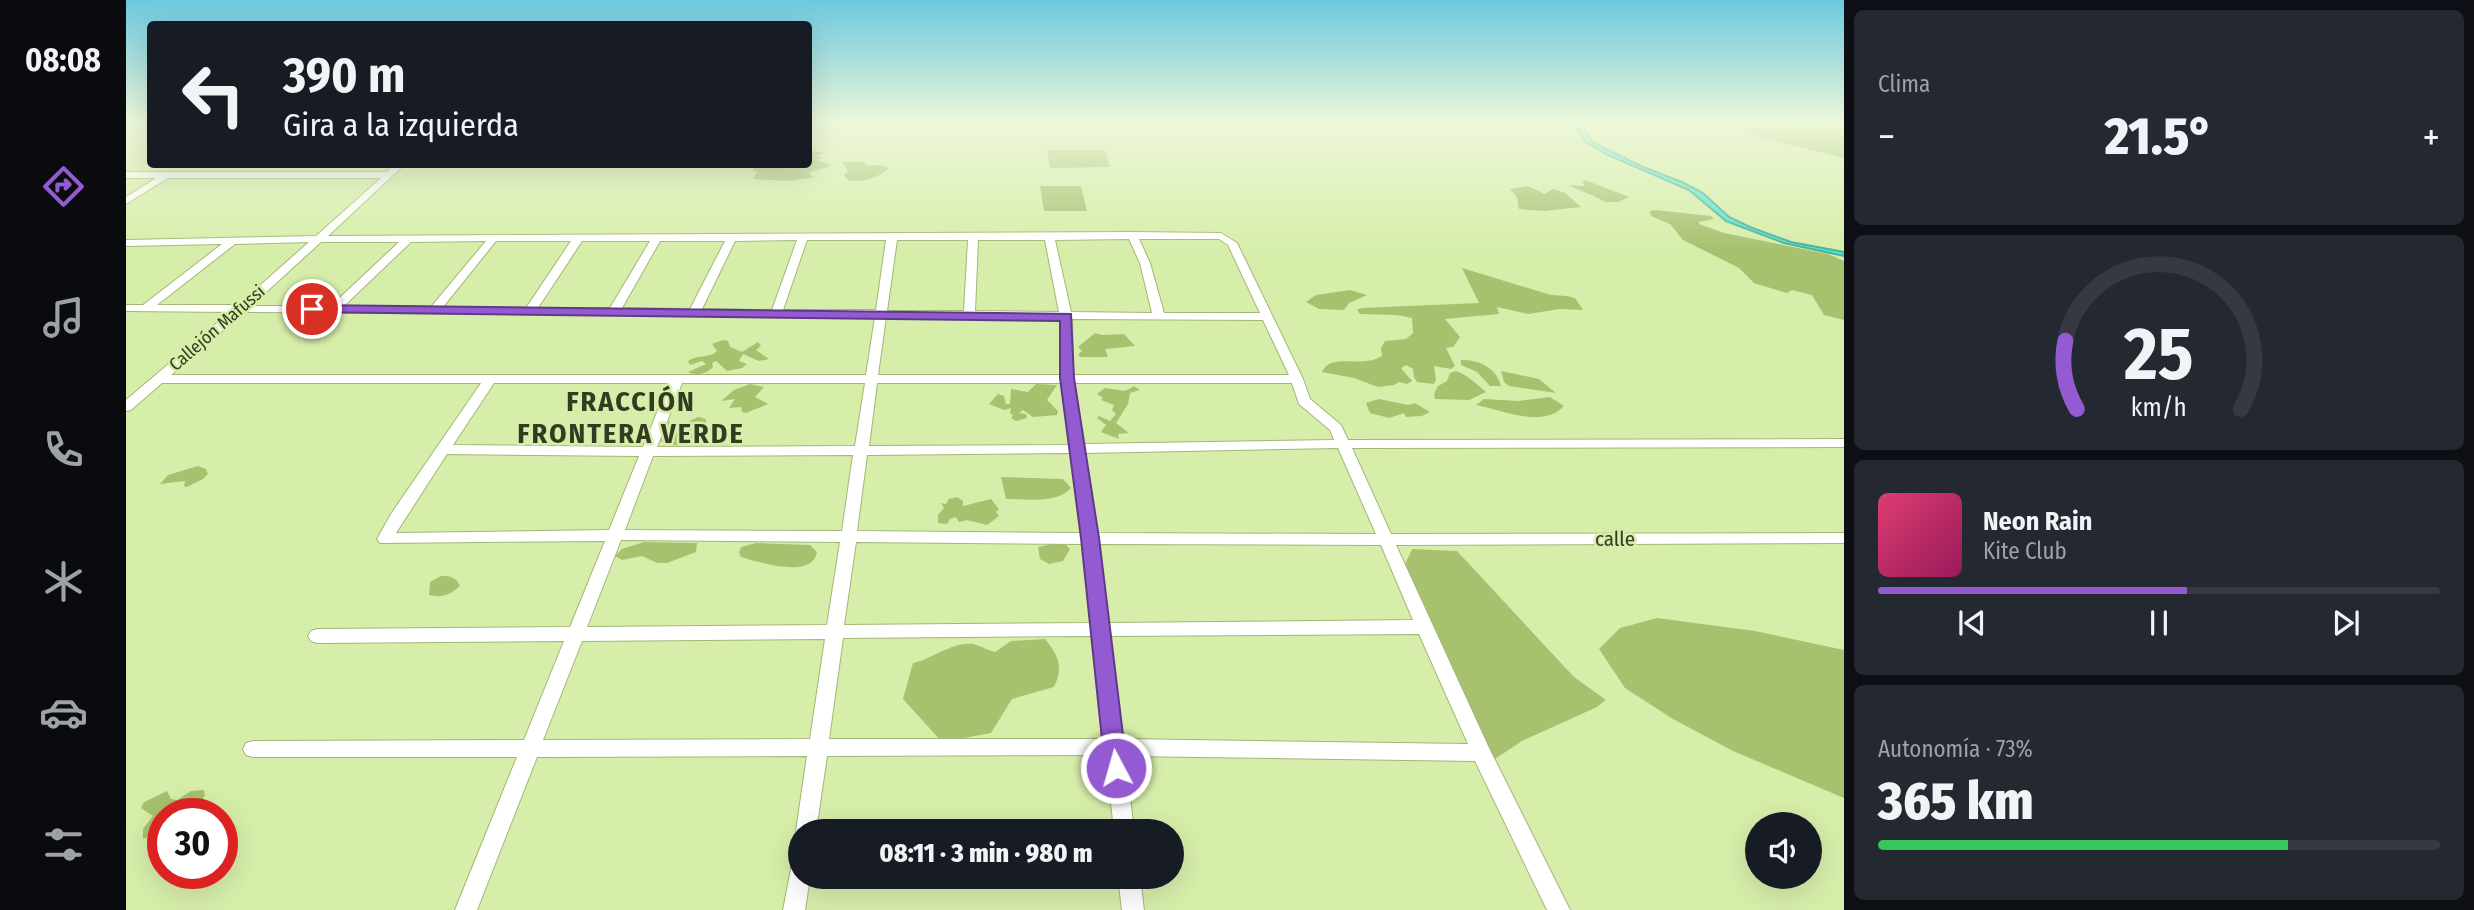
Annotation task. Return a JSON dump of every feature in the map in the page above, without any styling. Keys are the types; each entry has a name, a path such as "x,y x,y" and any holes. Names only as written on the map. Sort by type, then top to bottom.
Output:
{"street":[{"name":"Callejón Mafussi","path":"126,407 241,309 397,168"},
{"path":"126,201 166,175"},
{"path":"126,176 389,175"},
{"path":"1132,235 1145,263 1160,317"},
{"path":"1049,236 1066,317 1067,378 1090,538 1123,819"},
{"path":"126,243 316,239 1221,236 1233,243 1297,379 1304,401 1336,428 1482,753 1559,910"},
{"path":"808,819 892,237"},
{"path":"970,316 973,237"},
{"path":"614,312 657,238"},
{"path":"694,313 731,238"},
{"path":"776,314 803,238"},
{"path":"335,309 408,239"},
{"path":"435,310 493,239"},
{"path":"530,311 579,239"},
{"path":"146,308 232,241"},
{"path":"126,254 142,242"},
{"path":"126,308 1268,317"},
{"path":"157,379 1297,379"},
{"path":"442,449 490,379"},
{"path":"467,910 677,379"},
{"path":"442,449 648,452 1343,444 1844,443"},
{"name":"calle","path":"442,449 385,538 615,535 1386,540 1844,538"},
{"path":"317,636 1425,627"},
{"path":"253,748 1114,747 1482,753"},
{"path":"794,910 797,889"},
{"path":"1130,889 1133,910"}],"green space":[{"path":"844,165 889,168 875,177 853,181 844,175 848,171"},
{"path":"1050,165 1110,167 1050,168"},
{"path":"832,166 810,172 810,175 815,177 787,181 753,179 757,172 753,171 754,168"},
{"path":"1582,181 1629,197 1618,202 1605,202 1569,185 1585,186"},
{"path":"1040,186 1081,186 1087,211 1044,211"},
{"path":"1528,186 1545,194 1553,189 1565,193 1581,207 1544,211 1519,209 1517,197 1510,189"},
{"path":"1650,211 1711,216 1714,219 1699,224 1724,233 1828,254 1844,261 1844,320 1824,315 1812,295 1792,290 1787,293 1754,283 1739,268 1683,240 1670,224 1651,216"},
{"path":"1462,268 1551,295 1575,298 1583,310 1560,309 1528,314 1497,307 1499,314 1445,319 1460,337 1453,347 1446,348 1455,366 1451,369 1434,366 1434,384 1417,382 1413,369 1406,365 1401,368 1412,381 1378,387 1354,378 1322,372 1332,363 1374,360 1382,356 1381,348 1385,341 1406,339 1413,333 1412,318 1360,314 1357,310 1361,308 1479,303"},
{"path":"1350,290 1367,295 1349,303 1344,310 1319,309 1306,302 1316,295"},
{"path":"1095,333 1124,334 1135,346 1105,349 1108,357 1080,357 1078,355 1082,351 1078,347"},
{"path":"728,341 730,347 742,352 758,342 761,346 756,350 769,359 759,361 743,354 739,361 747,364 742,368 727,371 716,361 705,373 688,372 706,364 702,361 690,365 688,361 714,353 717,351 712,344"},
{"path":"1461,360 1486,366 1495,374 1501,386 1490,386 1477,372 1461,365"},
{"path":"1456,371 1486,392 1469,400 1435,399 1438,386 1447,381 1450,373"},
{"path":"1501,371 1539,379 1556,393 1509,386 1504,382"},
{"path":"750,384 764,387 755,397 768,404 746,413 742,412 741,407 729,408 735,399 721,401 734,390"},
{"path":"1036,384 1057,385 1047,400 1058,411 1057,415 1033,417 1023,410 1019,413 1026,414 1027,418 1016,421 1011,418 1011,408 1004,410 989,404 998,394 1004,396 1006,404 1010,404 1011,389 1028,392"},
{"path":"1134,386 1140,390 1130,393 1128,404 1116,423 1129,433 1118,434 1119,439 1101,432 1106,425 1097,418 1099,416 1110,421 1116,414 1112,410 1114,405 1101,400 1103,398 1097,394 1105,388 1125,391"},
{"path":"1550,397 1564,406 1545,416 1522,416 1476,405 1484,399 1519,401"},
{"path":"1379,399 1408,405 1415,403 1430,412 1422,416 1406,417 1404,413 1389,418 1370,413 1366,403"},
{"path":"698,417 706,419 706,423 687,432 706,439 674,445 657,438 663,434 662,428 668,421 677,427"},
{"path":"198,466 206,469 208,474 187,487 184,486 185,481 160,484 168,475"},
{"path":"1001,477 1063,479 1071,488 1050,499 1006,499"},
{"path":"957,497 963,501 963,506 991,499 999,509 996,512 999,516 987,525 967,520 959,522 956,517 950,519 947,524 938,523 938,515 944,508 941,503 946,504 949,499"},
{"path":"644,542 697,543 696,552 667,563 657,563 642,556 622,560 615,556 622,549"},
{"path":"1063,542 1070,549 1063,561 1049,564 1040,559 1038,547"},
{"path":"756,543 810,545 817,552 813,560 806,565 796,567 772,565 741,557 741,547"},
{"path":"1412,549 1457,551 1574,677 1606,700 1597,707 1522,741 1489,763 1402,571"},
{"path":"441,576 453,578 460,586 446,595 429,595 430,582"},
{"path":"1657,618 1755,631 1844,650 1844,798 1733,751 1673,719 1625,688 1599,649 1620,628"},
{"path":"1045,639 1053,650 1059,667 1054,687 1012,699 991,733 942,742 903,699 913,663 958,645 973,644 995,652 1011,641"},
{"path":"204,790 205,795 203,798 180,798 191,791"},
{"path":"167,791 170,798 152,798"},
{"path":"147,801 147,812 141,808"},
{"path":"147,824 147,837 143,839 143,829"}],"water":[{"path":"1632,165 1640,165 1684,183 1703,193 1729,217 1750,227 1791,242 1844,252 1844,256 1784,243 1726,221 1689,190"}],"district":[{"name":"FRACCIÓN FRONTERA VERDE","path":"631,417"}],"route":[{"path":"312,309 1066,317 1067,378 1090,538 1116,768"}]}
